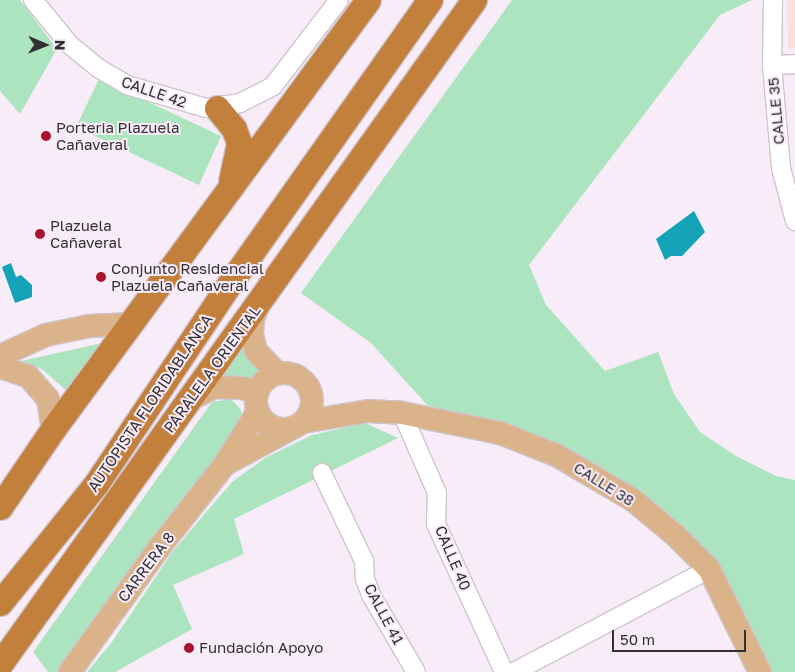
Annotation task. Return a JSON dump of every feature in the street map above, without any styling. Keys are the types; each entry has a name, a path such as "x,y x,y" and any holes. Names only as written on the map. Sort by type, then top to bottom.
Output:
{"highway":[{"path":"0,508 54,429 368,0"},
{"name":"AUTOPISTA FLORIDABLANCA","path":"0,603 96,484 230,283 430,0"},
{"name":"PARALELA ORIENTAL","path":"0,664 187,401 259,304 474,0"},
{"path":"218,108 234,129 239,143 237,163 224,196"}],"main road":[{"path":"259,304 253,319 256,351 278,374"},
{"path":"0,356 46,335 89,326 132,324"},
{"path":"0,368 28,376 48,399 54,429"},
{"path":"187,401 214,387 236,387 257,402 268,424 284,429 297,425 310,412 312,400 304,383 290,374 278,374 263,383 257,402"},
{"name":"CALLE 38","path":"304,383 331,401 368,412"},
{"name":"CARRERA 8","path":"70,672 159,548 226,464 257,402"},
{"name":"CALLE 38","path":"297,425 368,412 402,413 500,433 556,455 633,500 676,536 709,569 760,672"},
{"name":"CARRERA 8","path":"226,464 297,425"}],"street":[{"name":"CALLE 42","path":"33,0 70,46 98,68 127,85 192,105 218,108"},
{"path":"218,108 251,99 273,86 339,0"},
{"name":"CALLE 35","path":"773,0 772,65 781,168 795,221"},
{"path":"772,65 795,64"},
{"name":"CALLE 40","path":"402,413 437,492 436,524 504,672"},
{"name":"CALLE 41","path":"322,473 364,561 365,579 372,596 416,672"},
{"path":"514,672 709,569"}],"shaded area":[{"path":"787,0 795,0 795,48 788,49"}],"green space":[{"path":"0,0 20,0 57,49 20,114 0,91"},
{"path":"512,0 752,0 720,15 529,265 546,305 605,371 658,352 674,394 700,432 736,456 776,476 795,480 795,672 754,672 713,595 677,547 598,477 428,406 371,343 301,293"},
{"path":"99,79 221,136 199,185 76,127"},
{"path":"107,342 68,392 42,369 21,361"},
{"path":"245,342 260,375 255,385 216,380"},
{"path":"231,399 241,410 242,422 63,672 48,672 33,652 212,402"},
{"path":"365,423 398,438 234,519 244,554 173,585 192,629 115,672 87,672 112,642 173,551 232,482 265,458 312,435"}],"water":[{"path":"694,211 705,232 682,256 671,256 665,260 656,239"},
{"path":"11,263 16,277 21,275 32,285 32,297 15,303 2,267"}],"place":[{"name":"Porteria Plazuela Cañaveral","path":"46,136"},
{"name":"Plazuela Cañaveral","path":"40,234"},
{"name":"Conjunto Residencial Plazuela Cañaveral","path":"101,277"},
{"name":"Fundación Apoyo","path":"189,648"}]}
